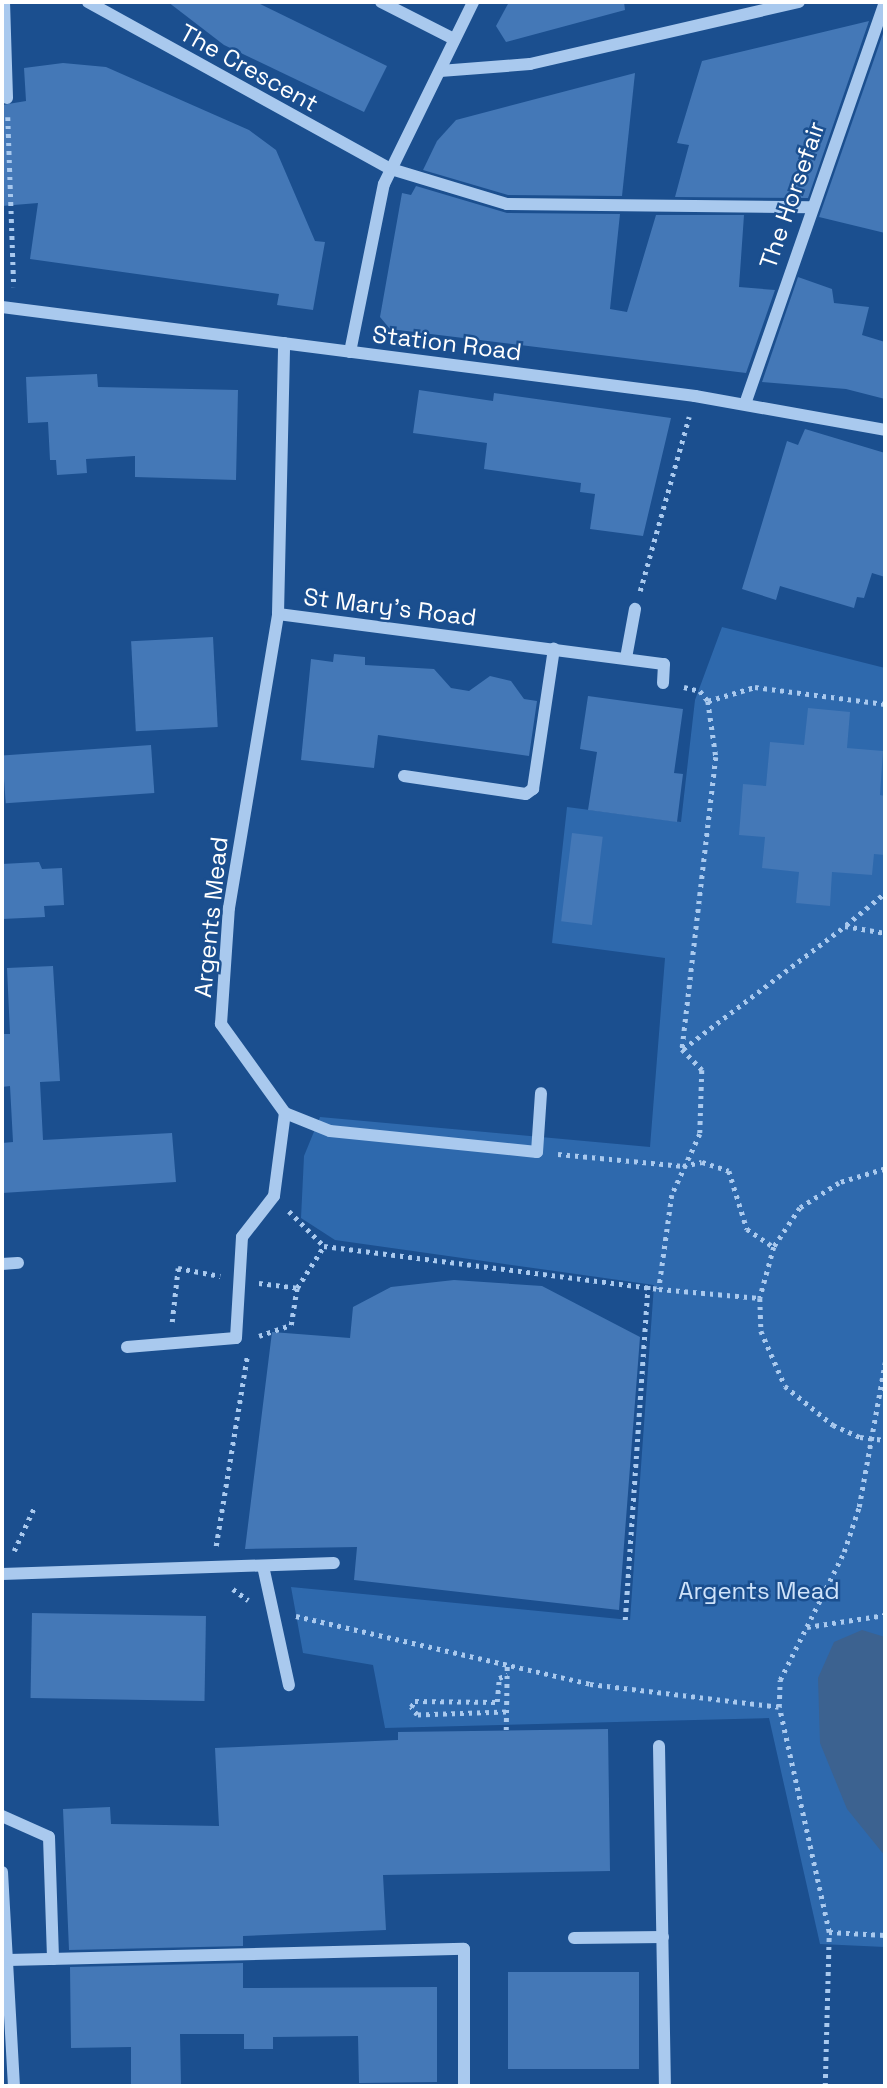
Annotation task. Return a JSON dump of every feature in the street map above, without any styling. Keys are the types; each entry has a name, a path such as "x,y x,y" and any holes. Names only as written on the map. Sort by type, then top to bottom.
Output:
{"street":[{"path":"4,2 7,98"},
{"name":"The Crescent","path":"88,2 391,169 523,206 810,207"},
{"path":"381,2 454,39"},
{"path":"350,352 391,169 473,2"},
{"path":"440,71 530,64 799,2"},
{"name":"The Horsefair","path":"745,404 810,207 885,2"},
{"name":"Station Road","path":"8,308 695,396 885,430"},
{"name":"St Mary's Road","path":"284,343 278,614 664,664 663,683"},
{"path":"626,658 635,609"},
{"name":"Argents Mead","path":"278,614 229,908 221,1024 285,1113"},
{"path":"404,776 526,794 533,789 554,649"},
{"path":"127,1347 236,1338 242,1237 274,1196 285,1113 330,1131 537,1152 541,1093"},
{"path":"2,1264 18,1262"},
{"path":"3,1574 334,1563"},
{"path":"263,1566 270,1610 289,1685"},
{"path":"659,1746 665,2086"},
{"path":"2,1816 49,1837 53,1959"},
{"path":"2,1871 14,2086"},
{"path":"574,1938 663,1937"},
{"path":"8,1960 464,1949 464,2086"}],"path":[{"path":"7,98 8,308"},
{"path":"635,609 695,396"},
{"path":"682,1049 716,757 708,701 755,687 885,704"},
{"path":"682,1049 885,893"},
{"path":"845,926 885,933"},
{"path":"659,1289 672,1195 699,1134 702,1070 682,1049"},
{"path":"537,1152 683,1166 702,1162 729,1171 747,1229 774,1247"},
{"path":"885,1168 839,1183 800,1208 774,1247 760,1298 761,1331 785,1386 833,1425 885,1440"},
{"path":"274,1196 324,1246 648,1284 659,1289 760,1298"},
{"path":"324,1246 296,1288 291,1325 265,1331 249,1344 214,1566 236,1593 270,1610 590,1684 779,1707"},
{"path":"169,1345 178,1268 296,1288"},
{"path":"625,1620 648,1284"},
{"path":"825,2086 829,1931 779,1707 780,1680 844,1552 884,1381 885,1362"},
{"path":"3,1574 34,1508"},
{"path":"806,1628 885,1615"},
{"path":"506,1730 508,1665"},
{"path":"506,1712 417,1715 411,1707 415,1701 497,1702 499,1678 507,1675"},
{"path":"829,1931 885,1935"}],"green space":[{"name":"Argents Mead","path":"722,627 885,668 885,1947 820,1944 769,1718 385,1728 373,1665 303,1653 291,1587 630,1620 654,1285 335,1240 301,1218 304,1156 320,1117 650,1147 665,958 552,943 567,807 681,822 695,700"}],"shaded area":[{"path":"862,1630 885,1637 885,1856 847,1809 820,1743 818,1678 834,1642"}],"building":[{"path":"168,2 256,2 387,66 364,112 224,45"},
{"path":"509,2 624,2 625,10 506,42 496,26"},
{"path":"869,21 808,198 675,197 689,145 677,143 702,61"},
{"path":"885,28 885,233 819,217"},
{"path":"63,63 106,67 249,130 276,150 315,241 325,242 313,310 277,305 279,294 30,259 38,203 2,206 2,105 26,101 24,68"},
{"path":"635,73 622,196 508,195 423,170 437,141 456,120"},
{"path":"416,186 507,213 620,214 610,309 627,312 656,215 744,215 739,287 775,290 746,373 390,329 380,317 402,193 411,195"},
{"path":"798,277 832,289 834,303 869,307 862,335 885,342 885,399 846,389 762,382"},
{"path":"97,374 98,387 238,390 236,480 135,477 135,456 86,459 87,473 57,475 56,460 50,460 48,422 28,423 26,377"},
{"path":"419,390 493,401 494,393 671,418 643,536 590,529 595,494 580,492 581,483 484,469 487,443 413,433"},
{"path":"805,429 885,453 885,577 872,573 864,598 857,597 854,608 780,586 776,600 742,589 787,441 798,445"},
{"path":"213,637 218,727 136,731 131,641"},
{"path":"334,654 365,657 365,665 434,669 451,688 469,691 490,676 511,681 524,699 537,701 529,756 378,735 374,768 301,760 311,659 333,662"},
{"path":"588,696 683,709 674,773 683,774 677,822 588,810 597,752 580,749"},
{"path":"808,708 850,712 847,748 883,751 880,795 885,796 885,855 874,854 872,875 832,872 830,906 796,903 799,872 762,868 765,837 739,835 743,784 766,786 770,742 804,745"},
{"path":"151,745 154,793 6,803 2,755"},
{"path":"572,833 603,837 592,925 561,921"},
{"path":"39,862 42,869 62,868 64,905 44,906 45,917 2,919 2,864"},
{"path":"53,966 60,1081 40,1082 43,1140 172,1133 176,1182 2,1193 2,1143 13,1142 10,1086 2,1087 2,1034 10,1034 7,968"},
{"path":"454,1280 542,1286 640,1337 619,1610 354,1580 357,1547 245,1549 272,1332 350,1338 353,1307 391,1287"},
{"path":"32,1613 206,1616 204,1701 31,1698"},
{"path":"608,1729 610,1871 383,1875 386,1930 243,1936 243,1946 69,1950 63,1809 110,1807 111,1824 219,1826 215,1748 398,1740 398,1732"},
{"path":"243,1963 243,1988 437,1987 437,2082 359,2083 358,2036 273,2037 273,2049 244,2049 244,2034 180,2034 181,2085 131,2086 131,2047 71,2048 70,1967"},
{"path":"508,1972 639,1972 639,2069 508,2069"}]}
